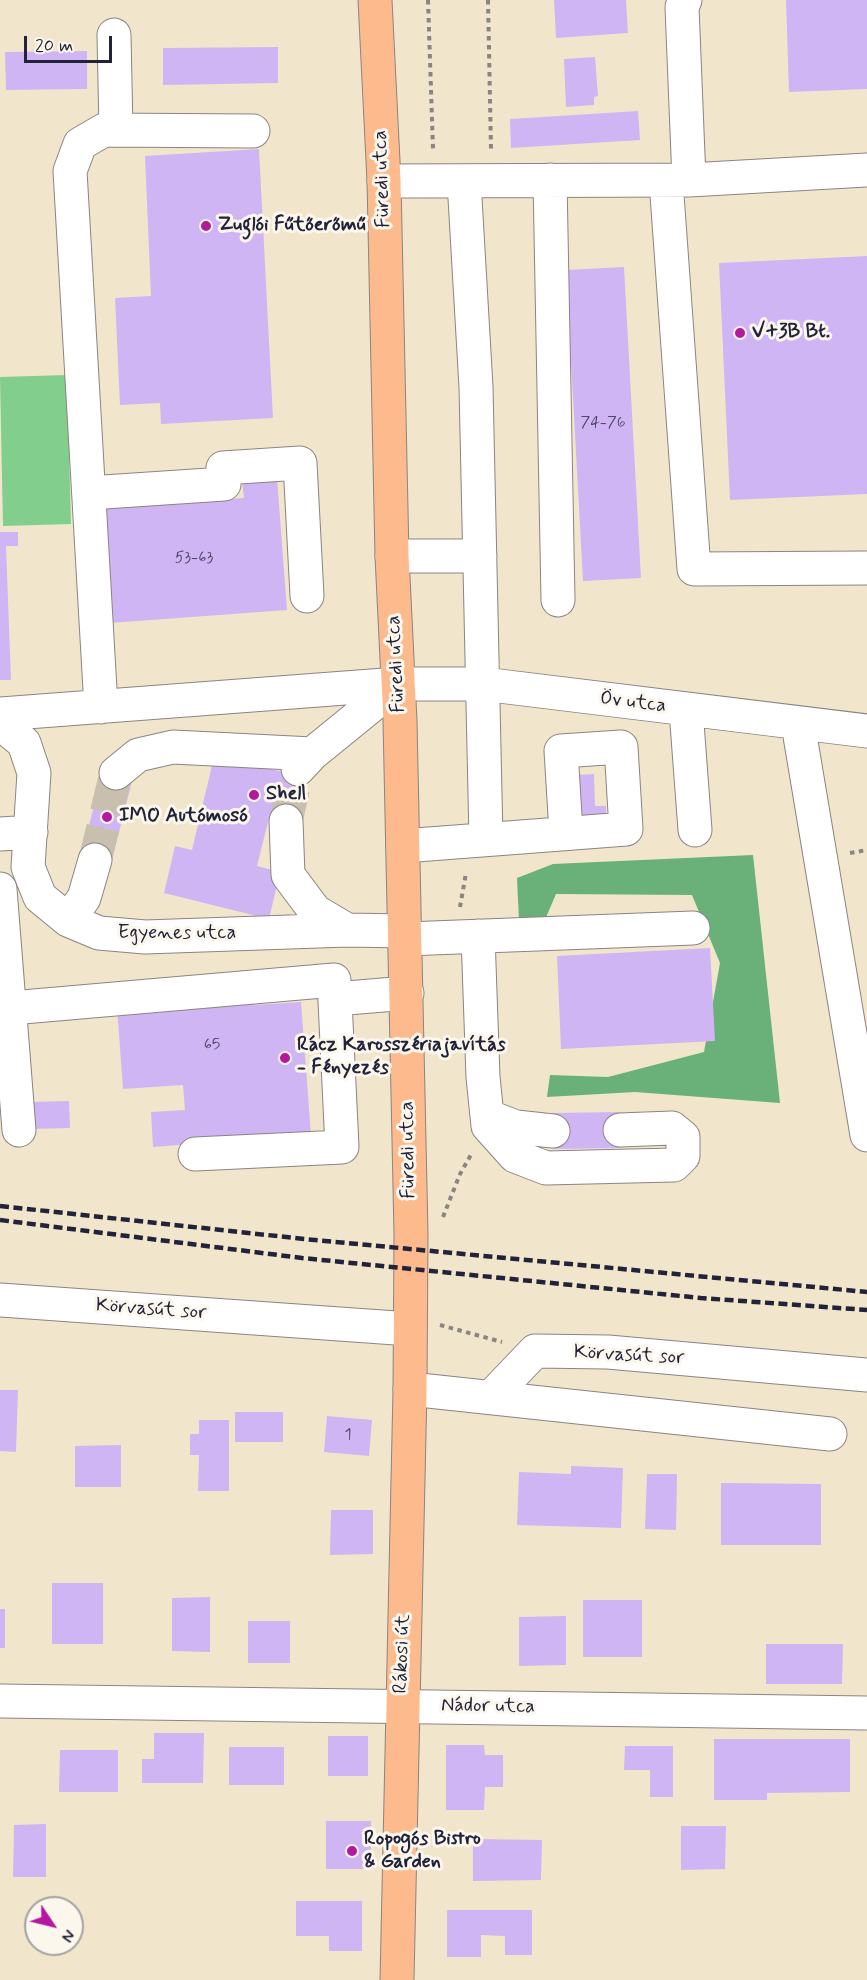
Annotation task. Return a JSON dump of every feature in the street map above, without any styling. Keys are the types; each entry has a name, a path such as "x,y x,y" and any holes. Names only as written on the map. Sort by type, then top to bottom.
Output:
{"main road":[{"name":"Füredi utca","path":"375,0 384,181 392,556 404,846 411,1234 410,1323"},
{"name":"Rákosi út","path":"397,1980 410,1323"}],"street":[{"path":"685,0 682,8 677,180 694,569 867,568"},
{"path":"114,35 116,130"},
{"path":"100,706 70,171 80,144 104,130 253,130"},
{"path":"384,181 677,180 867,170"},
{"path":"550,180 558,600"},
{"path":"464,181 476,387 483,684 479,840"},
{"path":"89,493 224,484 224,468 300,463 307,596"},
{"path":"392,556 480,556"},
{"path":"0,714 398,684"},
{"path":"116,773 138,755 173,747 305,761 398,684"},
{"name":"Öv utca","path":"398,684 483,684 867,731"},
{"path":"687,710 695,830"},
{"name":"Egyenes utca","path":"0,723 24,742 34,773 15,833 40,897 68,920 99,933 145,937 347,930 466,937 693,928"},
{"path":"798,724 867,1135"},
{"path":"286,821 288,876 315,911 347,930"},
{"path":"404,846 566,832"},
{"path":"68,920 84,898 95,860"},
{"path":"0,889 19,1130"},
{"path":"466,937 488,1121 514,1156 546,1168 674,1165 683,1156 683,1137 672,1128 620,1130"},
{"path":"11,1008 334,980 342,1147 195,1154"},
{"path":"335,999 406,993"},
{"path":"488,1121 553,1131"},
{"name":"Körvasút sor","path":"0,1300 410,1323"},
{"path":"492,1396 535,1351"},
{"name":"Körvasút sor","path":"535,1351 608,1352 867,1375"},
{"path":"410,1389 830,1434"},
{"name":"Nádor utca","path":"0,1701 867,1713"}],"path":[{"path":"428,0 464,181"},
{"path":"464,181 488,0"},
{"path":"466,937 479,840"},
{"path":"411,1234 438,1228 460,1174 488,1121"},
{"path":"410,1323 535,1351"}],"green space":[{"path":"67,375 71,524 3,526 0,377"},
{"path":"753,855 780,1103 635,1092 547,1097 550,1075 608,1077 704,1052 720,963 692,895 556,894 544,922 519,920 517,878 553,864"}],"building":[{"path":"554,0 626,0 628,33 556,38"},
{"path":"786,0 867,0 867,89 789,92"},
{"path":"278,47 278,83 163,85 163,48"},
{"path":"87,51 87,89 6,90 5,52"},
{"path":"595,57 598,96 594,97 594,105 566,107 564,59"},
{"path":"638,111 640,140 511,148 510,119"},
{"name":"Zuglói Fűtőerőmű","path":"259,149 273,418 161,424 160,403 120,405 115,298 151,296 145,156"},
{"path":"867,256 867,494 730,500 719,263"},
{"path":"624,267 641,578 583,581 566,270"},
{"path":"277,478 287,610 110,623 101,509 244,498 242,481"},
{"path":"0,532 18,532 18,546 6,546 11,680 0,680"},
{"path":"214,757 308,777 299,821 270,814 257,866 280,872 269,919 164,893 175,846 192,850"},
{"name":"IMO Autómosó","path":"103,770 133,777 111,864 81,857"},
{"path":"594,774 595,806 606,806 606,821 576,822 575,775"},
{"path":"710,948 715,1041 561,1049 557,956"},
{"path":"254,997 254,1005 301,1002 311,1135 153,1147 151,1112 185,1110 183,1085 123,1089 117,1007"},
{"path":"69,1101 70,1128 28,1129 28,1102"},
{"path":"620,1112 620,1148 553,1149 552,1113"},
{"path":"0,1390 18,1390 16,1452 0,1451"},
{"path":"235,1412 283,1412 283,1442 235,1442"},
{"path":"327,1416 372,1420 369,1456 324,1452"},
{"path":"199,1420 229,1420 229,1491 198,1491 199,1455 190,1455 190,1434 199,1434"},
{"path":"121,1445 121,1487 75,1487 75,1446"},
{"path":"571,1466 623,1468 621,1528 517,1525 519,1472 571,1474"},
{"path":"647,1474 677,1474 676,1530 645,1529"},
{"path":"721,1483 821,1484 821,1545 721,1545"},
{"path":"331,1510 373,1510 373,1554 330,1555"},
{"path":"52,1583 103,1583 103,1644 52,1644"},
{"path":"210,1597 210,1652 172,1651 172,1598"},
{"path":"583,1600 642,1600 642,1657 583,1657"},
{"path":"0,1609 5,1609 5,1648 0,1648"},
{"path":"566,1616 566,1665 519,1666 519,1617"},
{"path":"248,1621 290,1621 290,1663 248,1663"},
{"path":"766,1644 843,1644 842,1684 766,1684"},
{"path":"154,1733 204,1733 203,1783 142,1783 142,1759 154,1759"},
{"path":"328,1736 368,1736 368,1776 328,1776"},
{"path":"714,1739 850,1739 850,1792 767,1793 767,1800 714,1800"},
{"path":"446,1745 484,1745 485,1755 503,1755 503,1787 485,1787 484,1810 446,1810"},
{"path":"625,1746 673,1746 673,1797 650,1797 650,1770 624,1770"},
{"path":"229,1747 284,1747 284,1785 229,1785"},
{"path":"60,1750 118,1750 118,1792 59,1792"},
{"path":"326,1821 371,1821 371,1869 326,1869"},
{"path":"46,1824 46,1877 13,1877 14,1825"},
{"path":"681,1826 726,1826 725,1869 681,1870"},
{"path":"473,1839 542,1840 541,1880 473,1881"},
{"path":"296,1901 362,1901 362,1951 329,1951 329,1936 296,1936"},
{"path":"447,1910 532,1910 532,1955 505,1955 505,1936 481,1935 481,1957 447,1957"}],"tunnel":[{"path":"286,821 298,769"},
{"path":"95,860 116,773"}],"railway":[{"path":"0,1206 304,1239 867,1292"},
{"path":"0,1220 302,1258 701,1298 867,1310"}],"place":[{"name":"Zuglói Fűtőerőmű","path":"206,226"},
{"name":"V+3B Bt.","path":"740,333"},
{"name":"Shell","path":"254,795"},
{"name":"IMO Autómosó","path":"107,817"},
{"name":"Rácz Karosszériajavítás - Fényezés","path":"285,1058"},
{"name":"Ropogós Bistro & Garden","path":"352,1851"}]}
